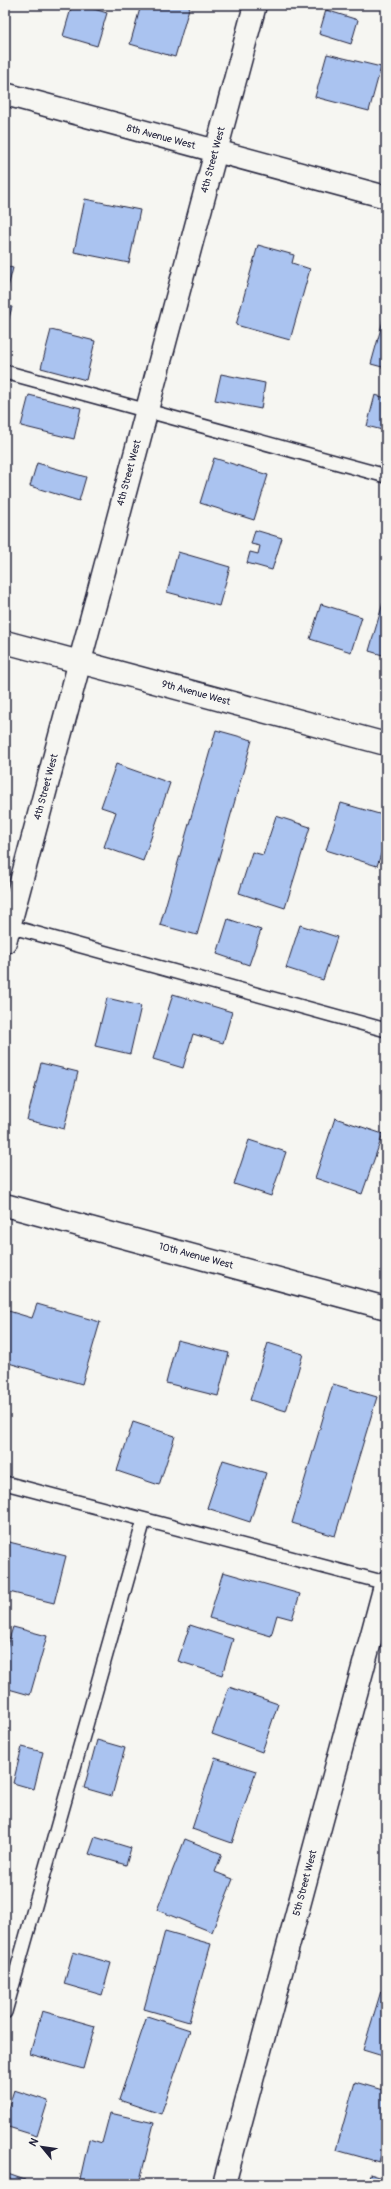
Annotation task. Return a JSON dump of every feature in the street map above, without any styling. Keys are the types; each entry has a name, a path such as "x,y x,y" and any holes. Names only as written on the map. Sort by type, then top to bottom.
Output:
{"street":[{"name":"4th Street West","path":"6,931 255,5"},
{"name":"8th Avenue West","path":"5,94 386,197"},
{"name":"9th Avenue West","path":"5,642 386,744"},
{"name":"10th Avenue West","path":"5,1205 386,1308"},
{"name":"5th Street West","path":"224,2184 386,1583"}],"lane":[{"path":"5,372 386,476"},
{"path":"6,931 386,1030"},
{"path":"5,1483 386,1583"},
{"path":"5,2012 144,1520"}],"building":[{"path":"72,5 81,5 107,13 97,46 63,36"},
{"path":"141,5 190,5 175,57 130,44"},
{"path":"326,10 358,20 351,44 319,34"},
{"path":"327,54 381,67 369,111 315,97"},
{"path":"85,199 140,210 129,263 74,252"},
{"path":"258,245 294,255 292,263 310,269 290,340 236,325"},
{"path":"5,266 13,268 5,299"},
{"path":"5,305 12,307 5,333"},
{"path":"386,310 386,368 371,364"},
{"path":"51,330 95,341 86,380 41,368"},
{"path":"221,374 265,383 261,409 215,400"},
{"path":"29,395 81,408 74,439 21,426"},
{"path":"375,395 386,398 386,431 367,426"},
{"path":"214,458 268,475 254,520 200,503"},
{"path":"37,463 86,477 79,501 30,486"},
{"path":"255,530 282,538 272,570 247,563 250,552 258,554 260,546 251,544"},
{"path":"178,552 230,567 219,606 167,592"},
{"path":"383,603 386,604 386,656 369,651"},
{"path":"321,604 362,617 351,652 310,639"},
{"path":"216,730 252,740 197,935 160,925"},
{"path":"116,764 170,783 143,861 104,847 116,812 101,807"},
{"path":"341,803 386,816 386,839 377,866 326,850"},
{"path":"276,816 310,827 285,908 239,893 252,852 263,855"},
{"path":"228,919 261,930 249,965 217,954"},
{"path":"300,925 337,937 323,980 286,968"},
{"path":"173,994 232,1012 223,1043 193,1034 183,1068 153,1059"},
{"path":"107,998 141,1006 130,1054 95,1046"},
{"path":"41,1063 78,1072 64,1129 27,1120"},
{"path":"335,1118 383,1134 362,1194 315,1178"},
{"path":"249,1140 286,1152 271,1196 234,1184"},
{"path":"386,1152 386,1174 380,1172"},
{"path":"37,1304 100,1322 82,1384 5,1362 5,1310 32,1318"},
{"path":"177,1340 229,1353 218,1396 166,1383"},
{"path":"268,1343 303,1354 286,1411 250,1400"},
{"path":"333,1384 377,1397 335,1536 292,1523"},
{"path":"133,1422 175,1436 159,1485 117,1471"},
{"path":"223,1460 266,1473 250,1522 207,1508"},
{"path":"5,1541 66,1556 54,1603 5,1591"},
{"path":"223,1572 300,1594 292,1619 277,1615 271,1636 209,1618"},
{"path":"190,1625 233,1639 222,1675 178,1661"},
{"path":"13,1627 47,1636 30,1695 5,1688 5,1652"},
{"path":"229,1687 278,1704 262,1752 212,1734"},
{"path":"97,1740 125,1748 112,1796 84,1788"},
{"path":"22,1747 43,1752 34,1789 13,1783"},
{"path":"215,1758 256,1771 232,1843 192,1829"},
{"path":"5,1826 9,1827 5,1844"},
{"path":"95,1837 131,1848 126,1865 89,1854"},
{"path":"185,1839 222,1854 215,1872 233,1879 212,1932 157,1910"},
{"path":"165,1931 211,1944 189,2022 144,2009"},
{"path":"73,1952 111,1963 102,1995 64,1984"},
{"path":"386,1960 386,1974 382,1972"},
{"path":"381,1991 386,1993 386,2057 363,2050"},
{"path":"42,2011 95,2026 83,2069 30,2054"},
{"path":"147,2016 190,2030 161,2114 119,2100"},
{"path":"355,2082 386,2091 386,2136 379,2162 336,2150"},
{"path":"14,2090 48,2101 37,2136 5,2126 5,2118"},
{"path":"110,2113 154,2123 139,2184 100,2184 80,2179 89,2139 102,2143"},
{"path":"5,2173 25,2180 23,2184 5,2184"},
{"path":"370,2174 386,2179 386,2184 367,2184"}]}
